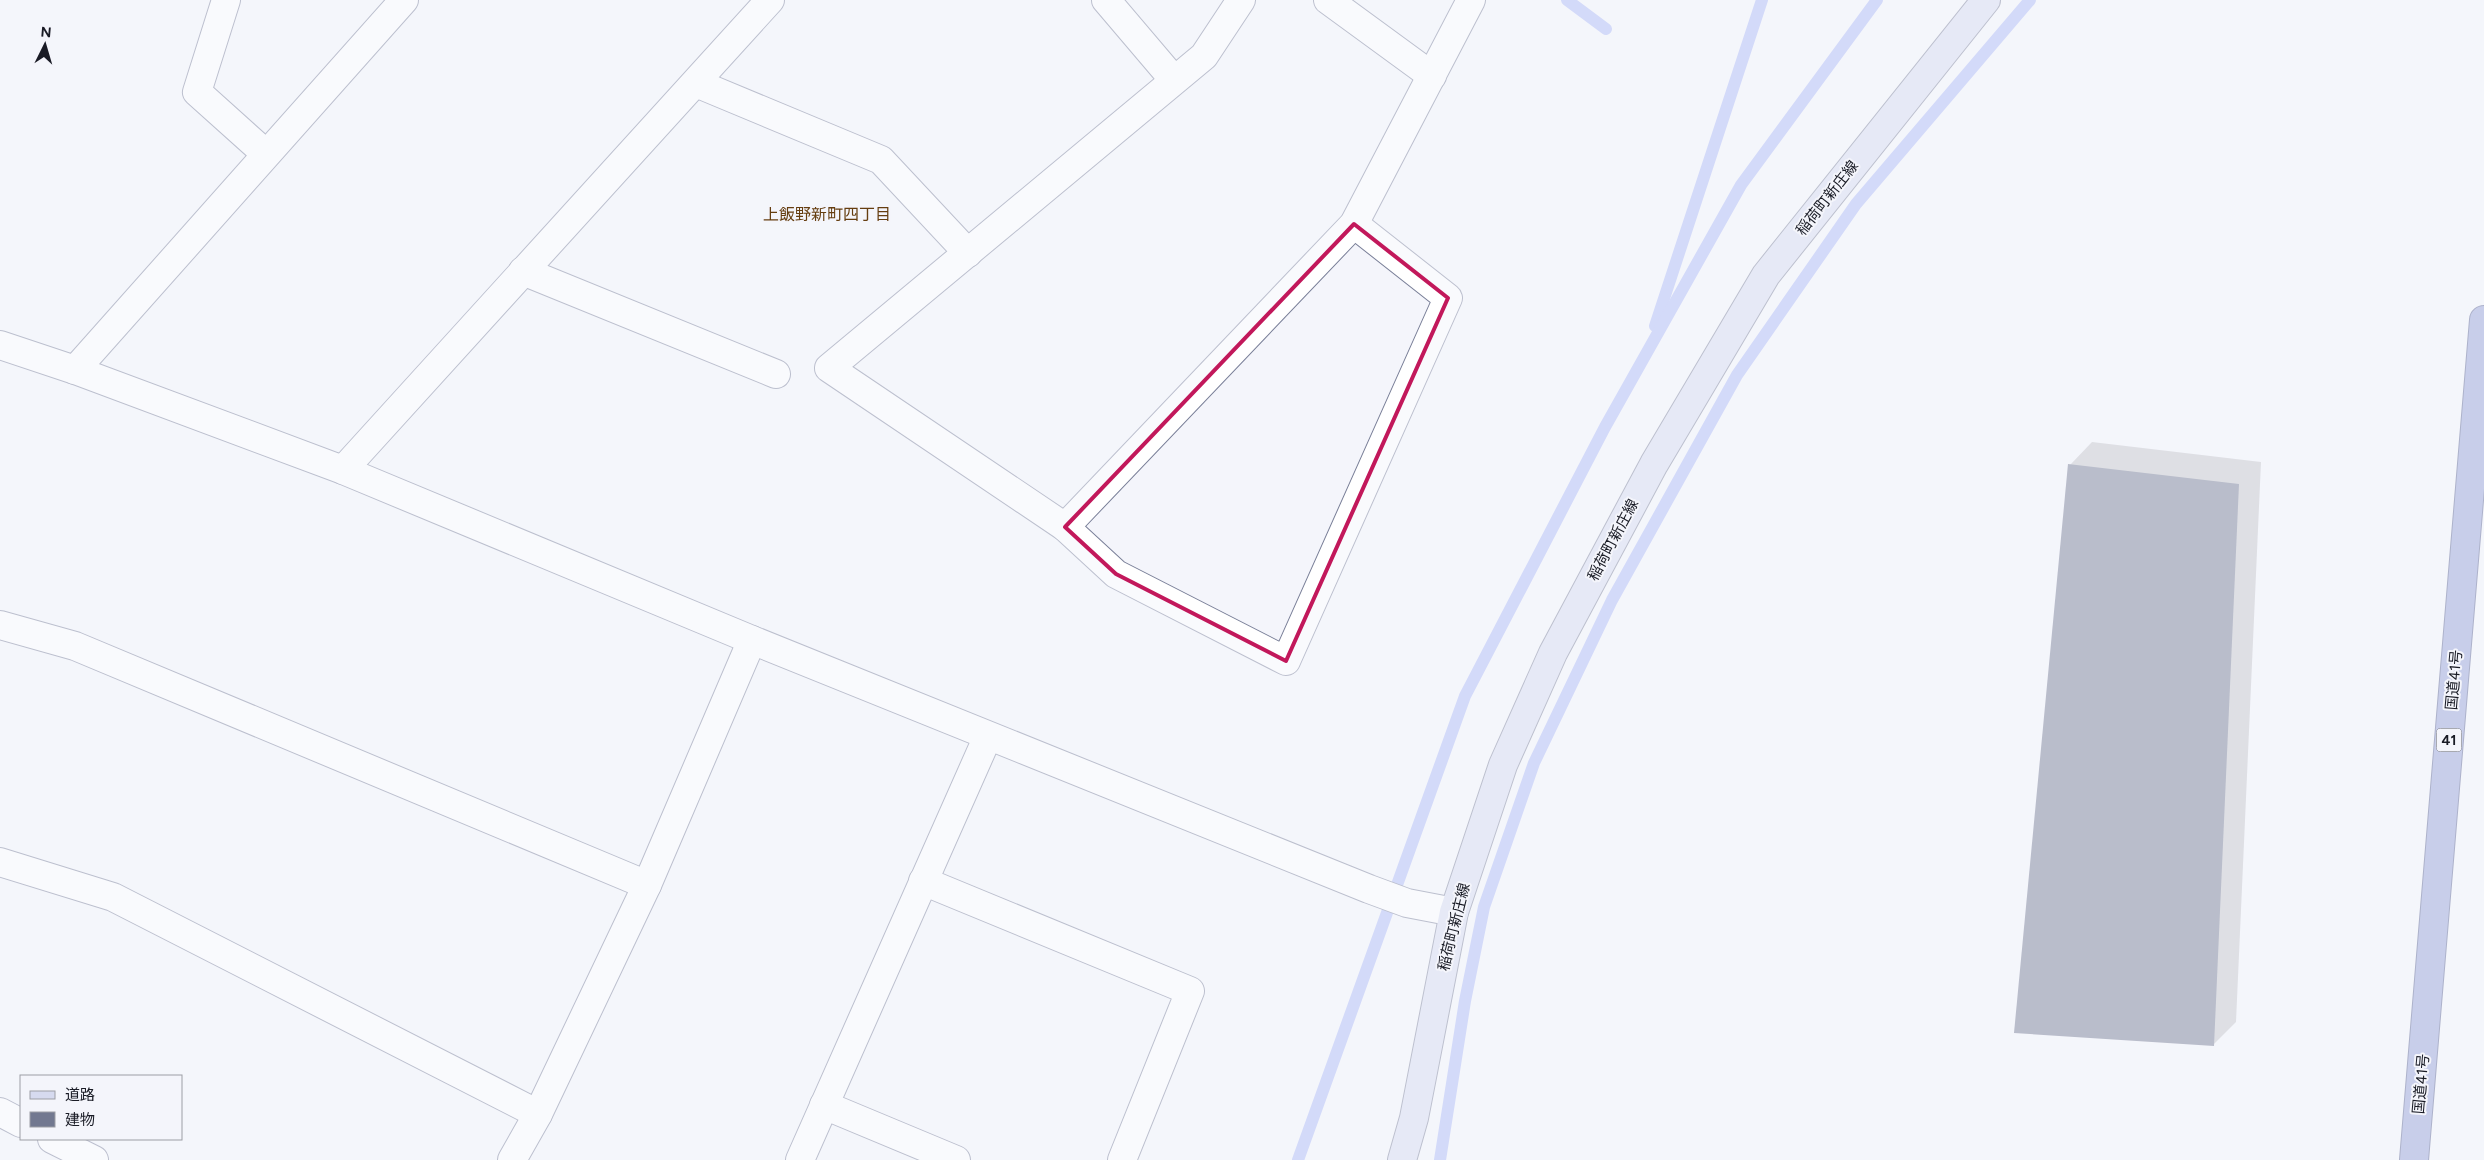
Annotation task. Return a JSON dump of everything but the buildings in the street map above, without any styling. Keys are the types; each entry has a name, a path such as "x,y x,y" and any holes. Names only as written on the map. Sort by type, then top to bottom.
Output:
{"highway":[{"name":"国道41号","path":"2414,1160 2481,404 2484,320"}],"main road":[{"name":"稲荷町新庄線","path":"1402,1160 1414,1118 1454,912 1506,757 1553,652 1654,464 1766,275 1986,0"}],"street":[{"path":"226,0 197,92 266,154"},
{"path":"75,370 404,0"},
{"path":"343,470 770,0"},
{"path":"1106,0 1174,80"},
{"path":"1241,0 1204,56 829,368 1066,527 1116,574 1286,661 1448,298 1354,224"},
{"path":"1328,0 1432,76"},
{"path":"1066,527 1354,224 1472,0"},
{"path":"696,83 881,160 968,253"},
{"path":"523,271 776,374"},
{"path":"0,345 75,370 343,470 752,640 1369,889 1407,903 1454,912"},
{"path":"1,628 75,646 647,886"},
{"path":"512,1160 538,1114 647,886 752,640"},
{"path":"800,1160 988,736"},
{"path":"0,862 113,897 538,1114"},
{"path":"923,881 1190,991 1122,1160"},
{"path":"824,1104 956,1160"},
{"path":"0,1112 20,1122"},
{"path":"54,1140 94,1160"}],"highlighted area":[{"path":"1354,224 1448,298 1286,661 1116,574 1065,527"}],"waterway":[{"path":"1567,0 1606,29"},
{"path":"1655,326 1762,0"},
{"path":"1298,1160 1465,696 1605,427 1741,185 1877,0"},
{"path":"1440,1160 1465,1001 1484,907 1534,763 1612,600 1737,375 1856,204 2030,0"}],"district":[{"name":"上飯野新町四丁目","path":"827,214"}]}
